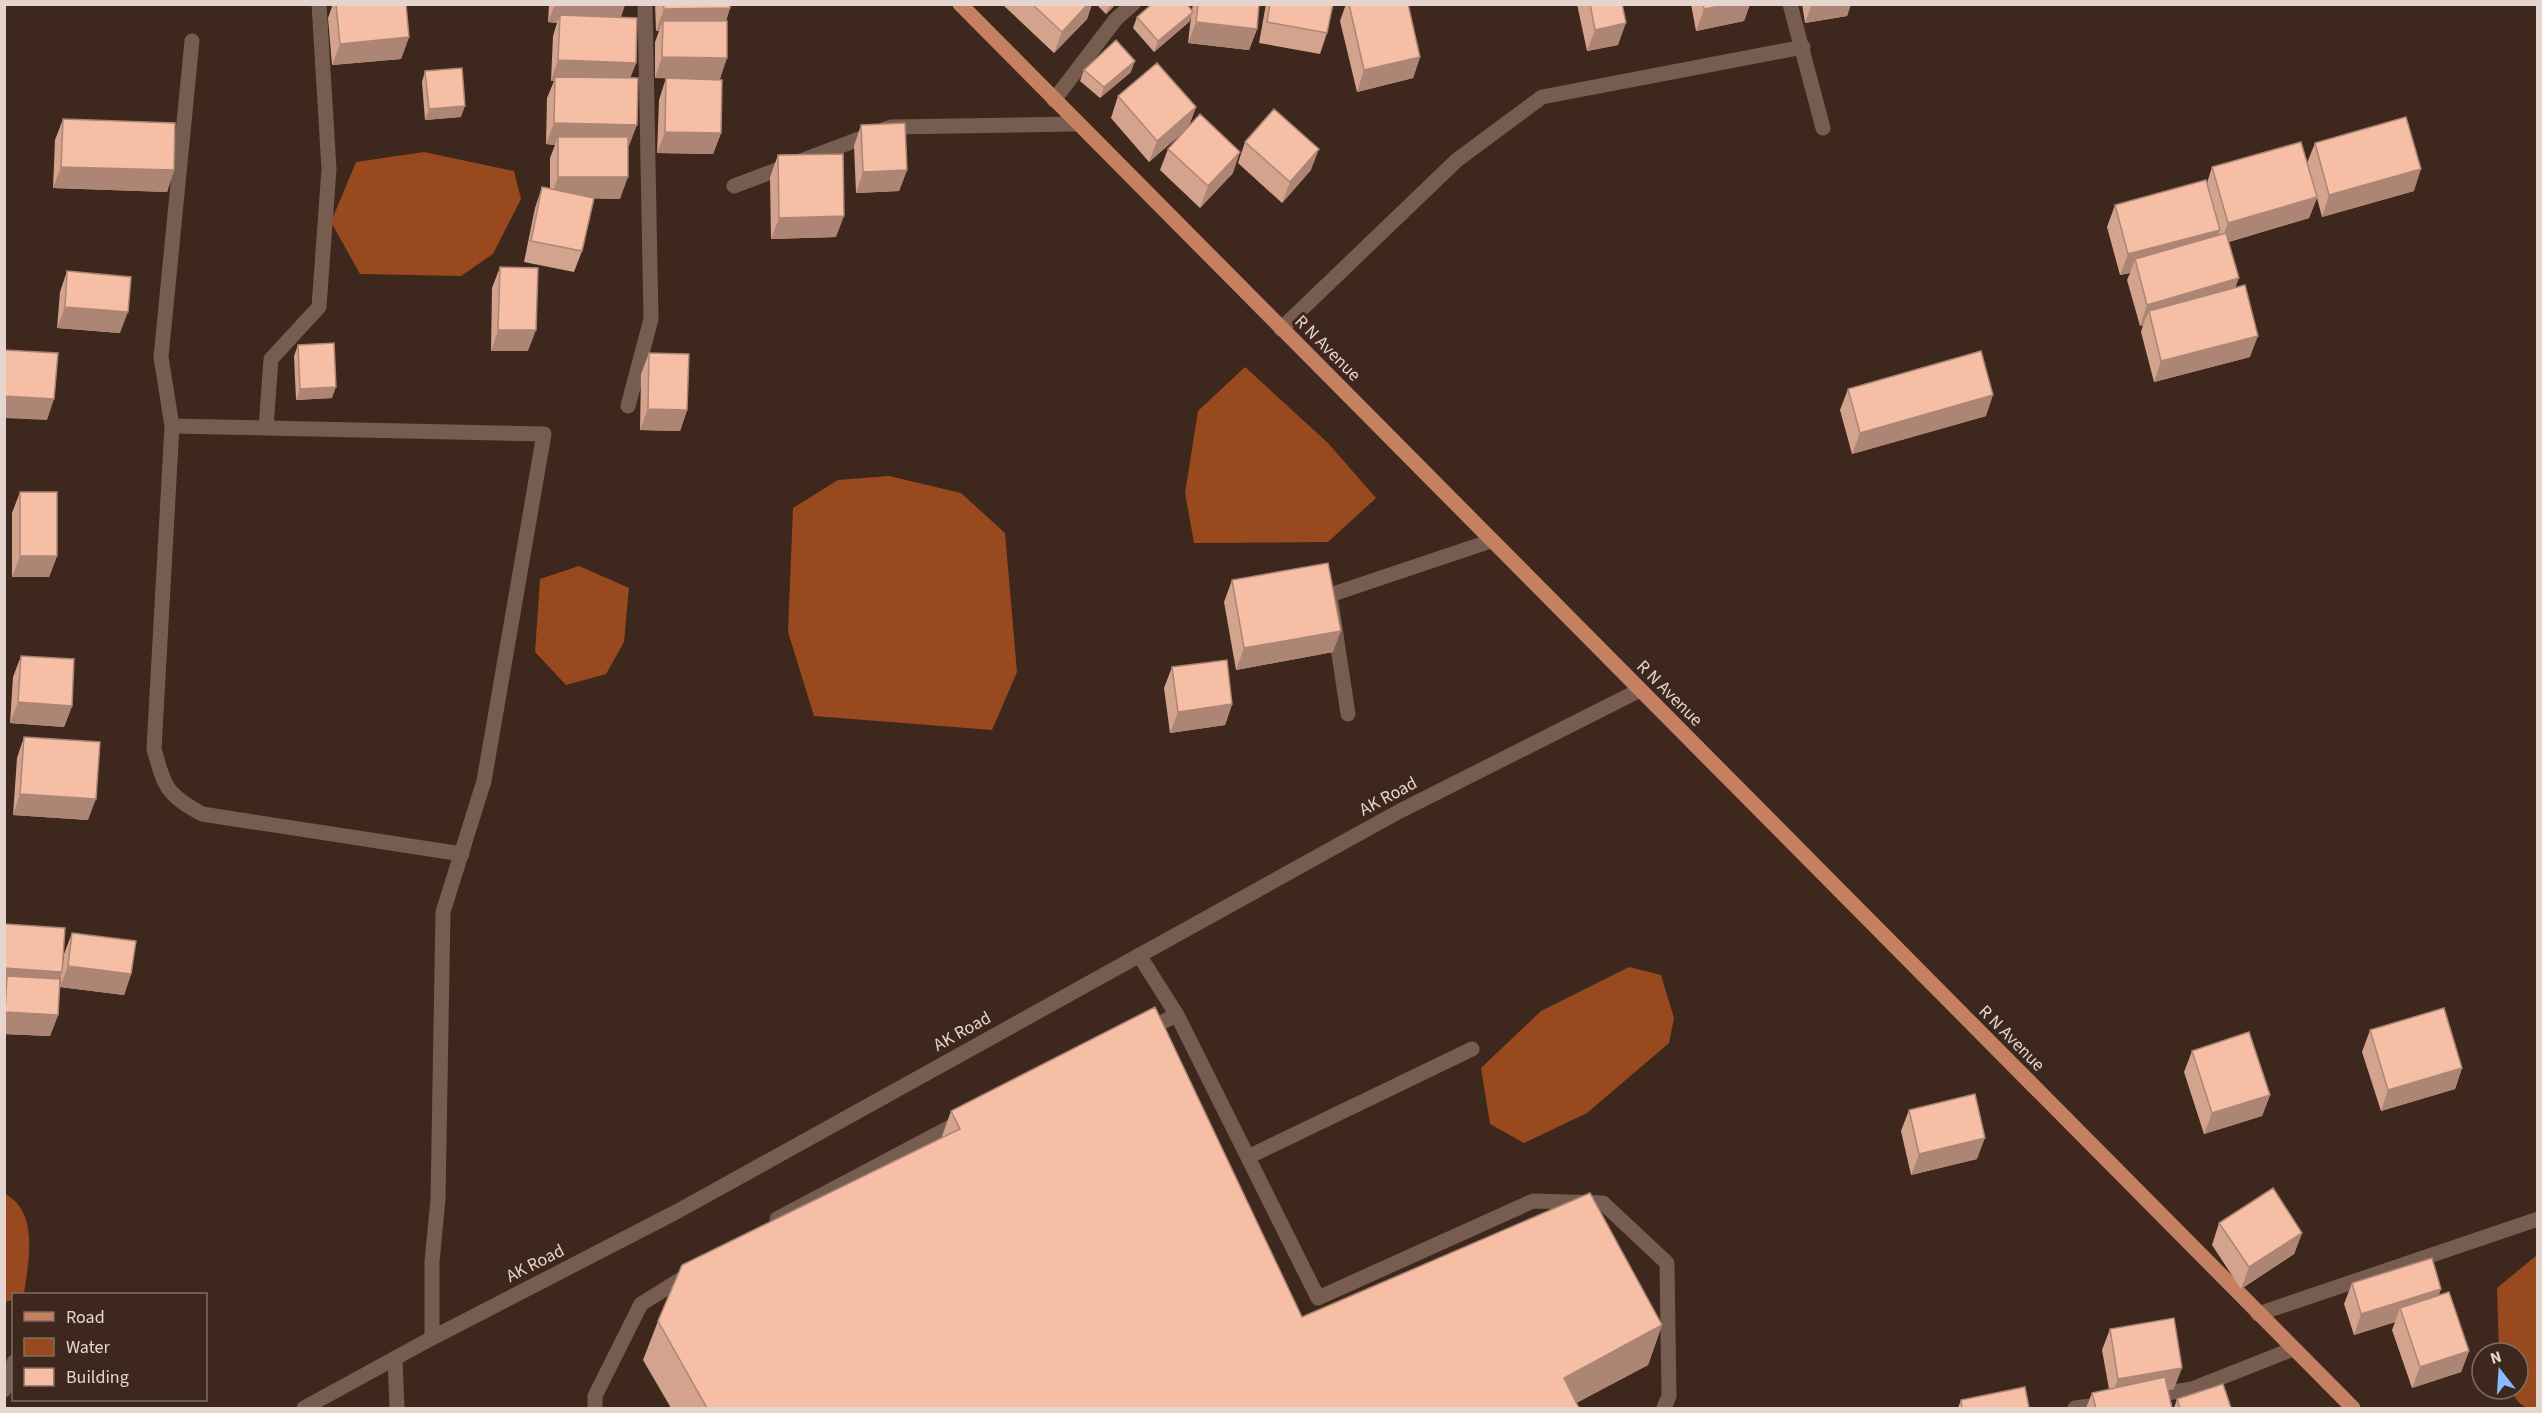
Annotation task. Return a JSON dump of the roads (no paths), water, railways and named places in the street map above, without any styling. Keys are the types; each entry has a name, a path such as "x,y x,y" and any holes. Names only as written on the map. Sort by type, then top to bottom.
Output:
{"main road":[{"name":"R N Avenue","path":"960,4 2353,1408"}],"street":[{"path":"266,428 271,359 320,307 329,169 319,4"},
{"path":"628,406 651,319 645,4"},
{"path":"1054,100 1116,19 1132,4"},
{"path":"1790,4 1823,128"},
{"path":"192,41 161,357 172,426 154,749 161,776 174,799 202,814 462,854"},
{"path":"1281,329 1457,160 1542,97 1803,47"},
{"path":"734,186 891,127 1077,124"},
{"path":"172,426 544,434 484,781 443,912 438,1199 432,1262 432,1338"},
{"path":"1348,714 1330,595 1491,541"},
{"name":"AK Road","path":"304,1408 432,1338 678,1211 1398,812 1640,690"},
{"path":"1139,956 1177,1015 1318,1298 1533,1201 1603,1203 1667,1263 1669,1396 1664,1408"},
{"path":"1135,1035 1177,1015"},
{"path":"1248,1157 1473,1049"},
{"path":"763,1227 969,1117"},
{"path":"2258,1314 2538,1219"},
{"path":"595,1408 595,1396 640,1304 706,1262"},
{"path":"2075,1408 2192,1389 2293,1349"},
{"path":"395,1358 397,1408"},
{"path":"4,1390 12,1368"}],"water":[{"path":"424,152 514,171 521,199 493,254 461,276 360,274 331,222 356,162"},
{"path":"1245,367 1328,443 1376,498 1328,542 1194,543 1185,493 1198,411"},
{"path":"889,476 961,493 1005,533 1017,672 992,730 814,716 788,632 793,508 838,480"},
{"path":"579,566 629,588 624,642 606,674 566,685 535,652 540,579"},
{"path":"1629,967 1661,975 1674,1018 1669,1043 1587,1113 1524,1143 1490,1124 1481,1068 1541,1011"},
{"path":"5,1194 16,1202 23,1213 27,1225 29,1253 24,1293 12,1293 12,1300 5,1302"},
{"path":"2537,1255 2537,1408 2527,1407 2518,1401 2530,1401 2530,1341 2499,1341 2497,1288"}]}
